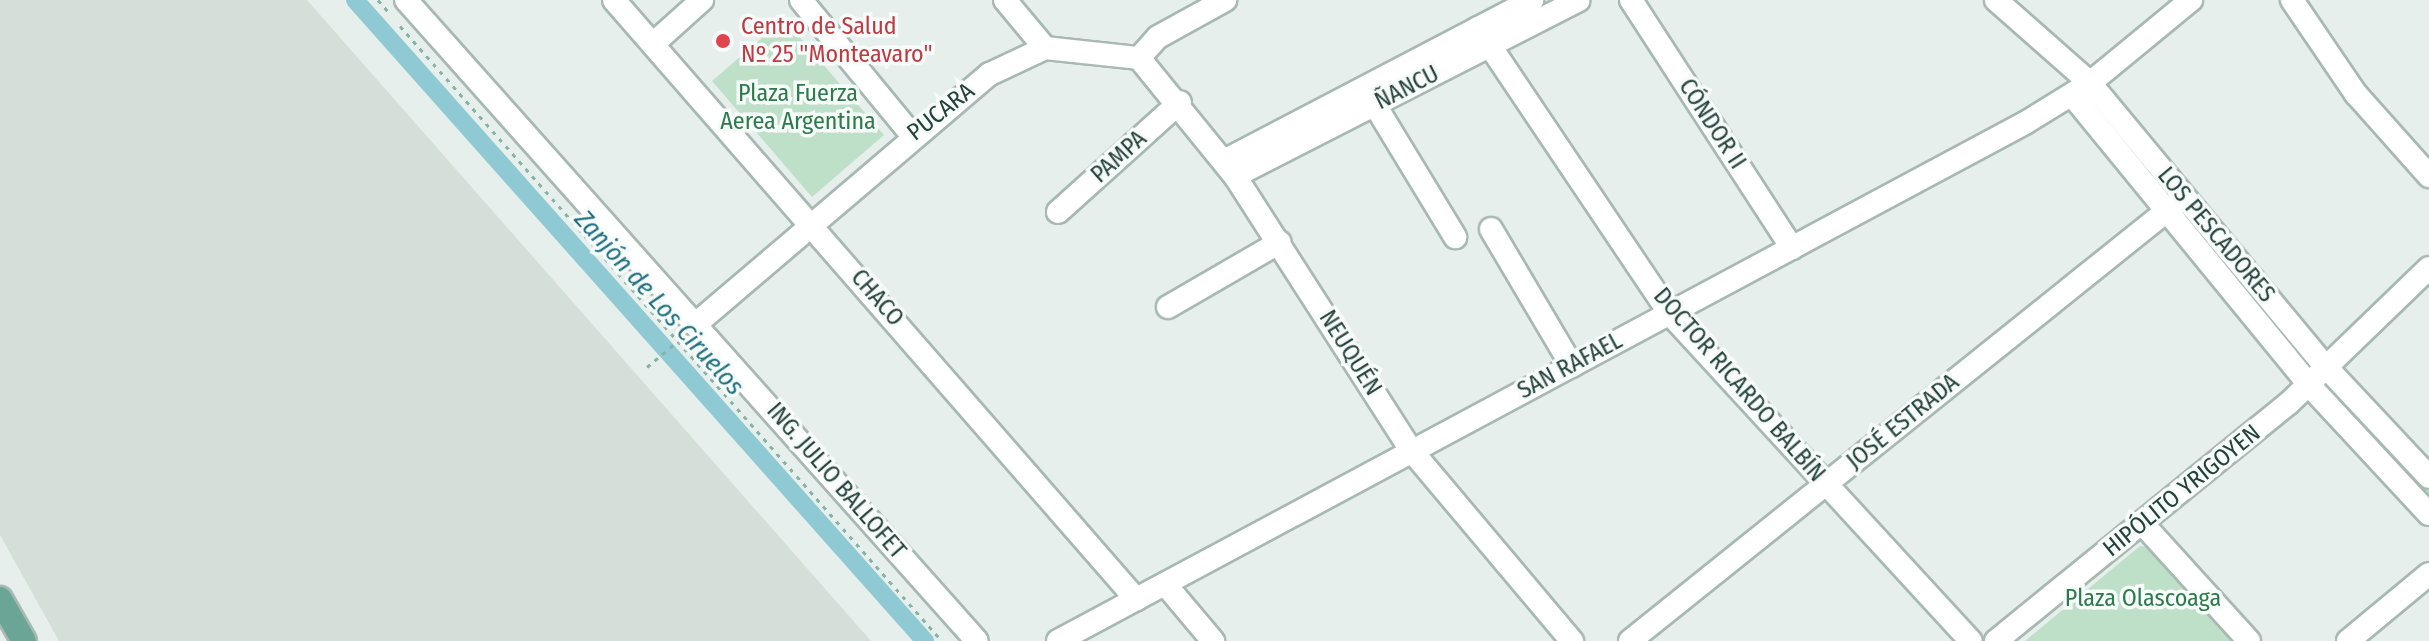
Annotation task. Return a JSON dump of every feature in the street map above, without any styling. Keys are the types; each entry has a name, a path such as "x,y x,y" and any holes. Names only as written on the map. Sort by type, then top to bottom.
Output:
{"main road":[{"path":"0,599 24,641"}],"street":[{"name":"ING. JULIO BALLOFET","path":"406,0 697,323 977,641"},
{"name":"CHACO","path":"614,0 811,220 1136,599"},
{"path":"653,44 702,0"},
{"path":"801,0 911,134"},
{"path":"1005,0 1045,48 1139,58 1158,37 1217,2"},
{"name":"ÑANCU","path":"1484,37 1532,0"},
{"name":"ÑANCU","path":"1230,168 1484,37 1579,0"},
{"name":"CÓNDOR II","path":"1631,0 1792,248"},
{"name":"LOS PESCADORES","path":"1996,0 2081,89 2175,204 2309,385 2429,514"},
{"name":"SAN RAFAEL","path":"1058,641 1670,314 2081,89 2191,0"},
{"path":"2292,0 2356,94 2429,176"},
{"name":"DOCTOR RICARDO BALBÍN","path":"1484,37 1670,314 1971,641"},
{"name":"PUCARA","path":"697,323 911,134 990,74 1045,48"},
{"name":"NEUQUÉN","path":"1139,58 1180,102 1230,168 1411,450 1572,641"},
{"path":"1369,96 1455,237"},
{"name":"PAMPA","path":"1058,212 1180,102"},
{"name":"LOS PESCADORES","path":"2175,204 2429,477"},
{"name":"JOSÉ ESTRADA","path":"1630,641 2175,204"},
{"path":"1491,229 1572,366"},
{"path":"1168,307 1280,242"},
{"name":"HIPÓLITO YRIGOYEN","path":"1996,641 2309,385 2429,268"},
{"path":"2142,523 2249,641"},
{"path":"2348,641 2429,574"},
{"path":"1165,584 1213,641"}],"path":[{"path":"378,0 942,641"},
{"path":"647,367 676,342"}],"shaded area":[{"path":"0,0 307,0 871,641 59,641 0,535"}],"green space":[{"name":"Plaza Fuerza Aerea Argentina","path":"784,19 884,135 812,197 712,81"},
{"path":"2331,388 2429,490 2429,503 2328,392"},
{"name":"Plaza Olascoaga","path":"2140,546 2152,547 2238,641 2025,641"}],"waterway":[{"name":"Zanjón de Los Ciruelos","path":"355,0 925,641"}],"place":[{"name":"Centro de Salud Nº 25 \"Monteavaro\"","path":"723,41"}]}
